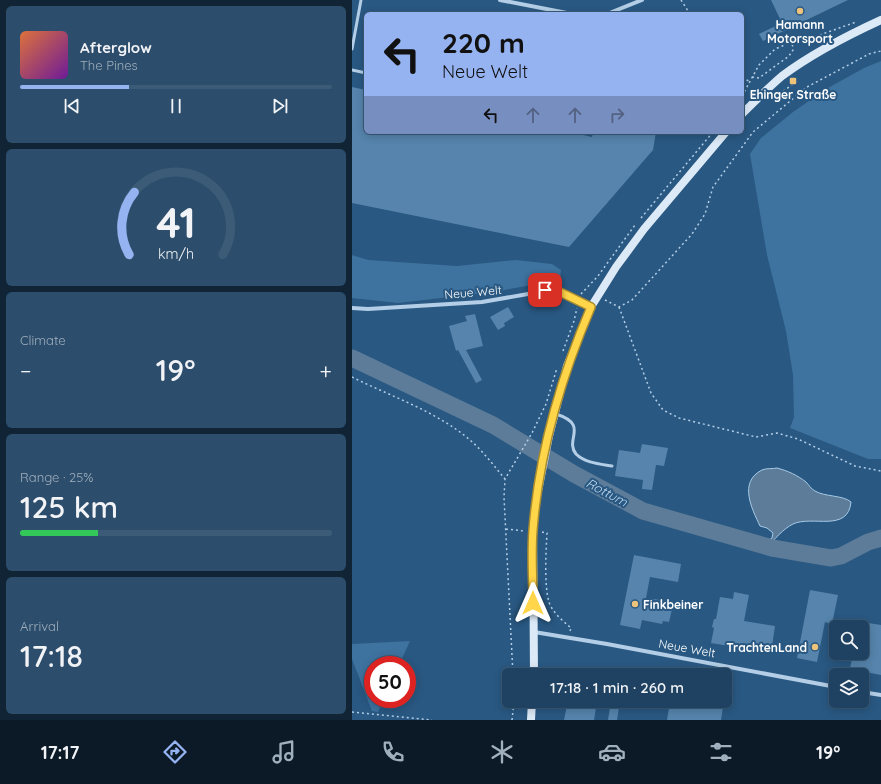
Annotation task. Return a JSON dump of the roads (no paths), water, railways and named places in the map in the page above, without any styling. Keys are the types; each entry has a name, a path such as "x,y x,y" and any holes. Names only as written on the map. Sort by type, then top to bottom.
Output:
{"main road":[{"path":"744,112 765,91 798,65 853,33 881,20"},
{"path":"534,668 532,532 541,473 554,414 567,366 591,307 598,295 644,229 724,134"},
{"path":"531,720 532,708"}],"street":[{"path":"500,0 562,12"},
{"path":"613,12 642,0"},
{"name":"Neue Welt","path":"352,308 368,309 482,302 501,300 545,290 560,292 591,307"},
{"name":"Neue Welt","path":"533,632 569,637 829,686"},
{"path":"869,693 881,696"}],"lane":[{"path":"352,48 361,0"},
{"path":"352,70 364,73"},
{"path":"554,414 567,418 572,422 574,428 574,445 577,455 590,462 612,466"}],"waterway":[{"name":"Rottum","path":"352,358 493,425 574,474 643,511 772,548 831,558 841,556 868,542 881,538"}],"place":[{"name":"Hamann Motorsport","path":"800,11"},
{"name":"Ehinger Straße","path":"793,81"},
{"name":"Finkbeiner","path":"635,604"},
{"name":"TrachtenLand","path":"815,647"}]}
